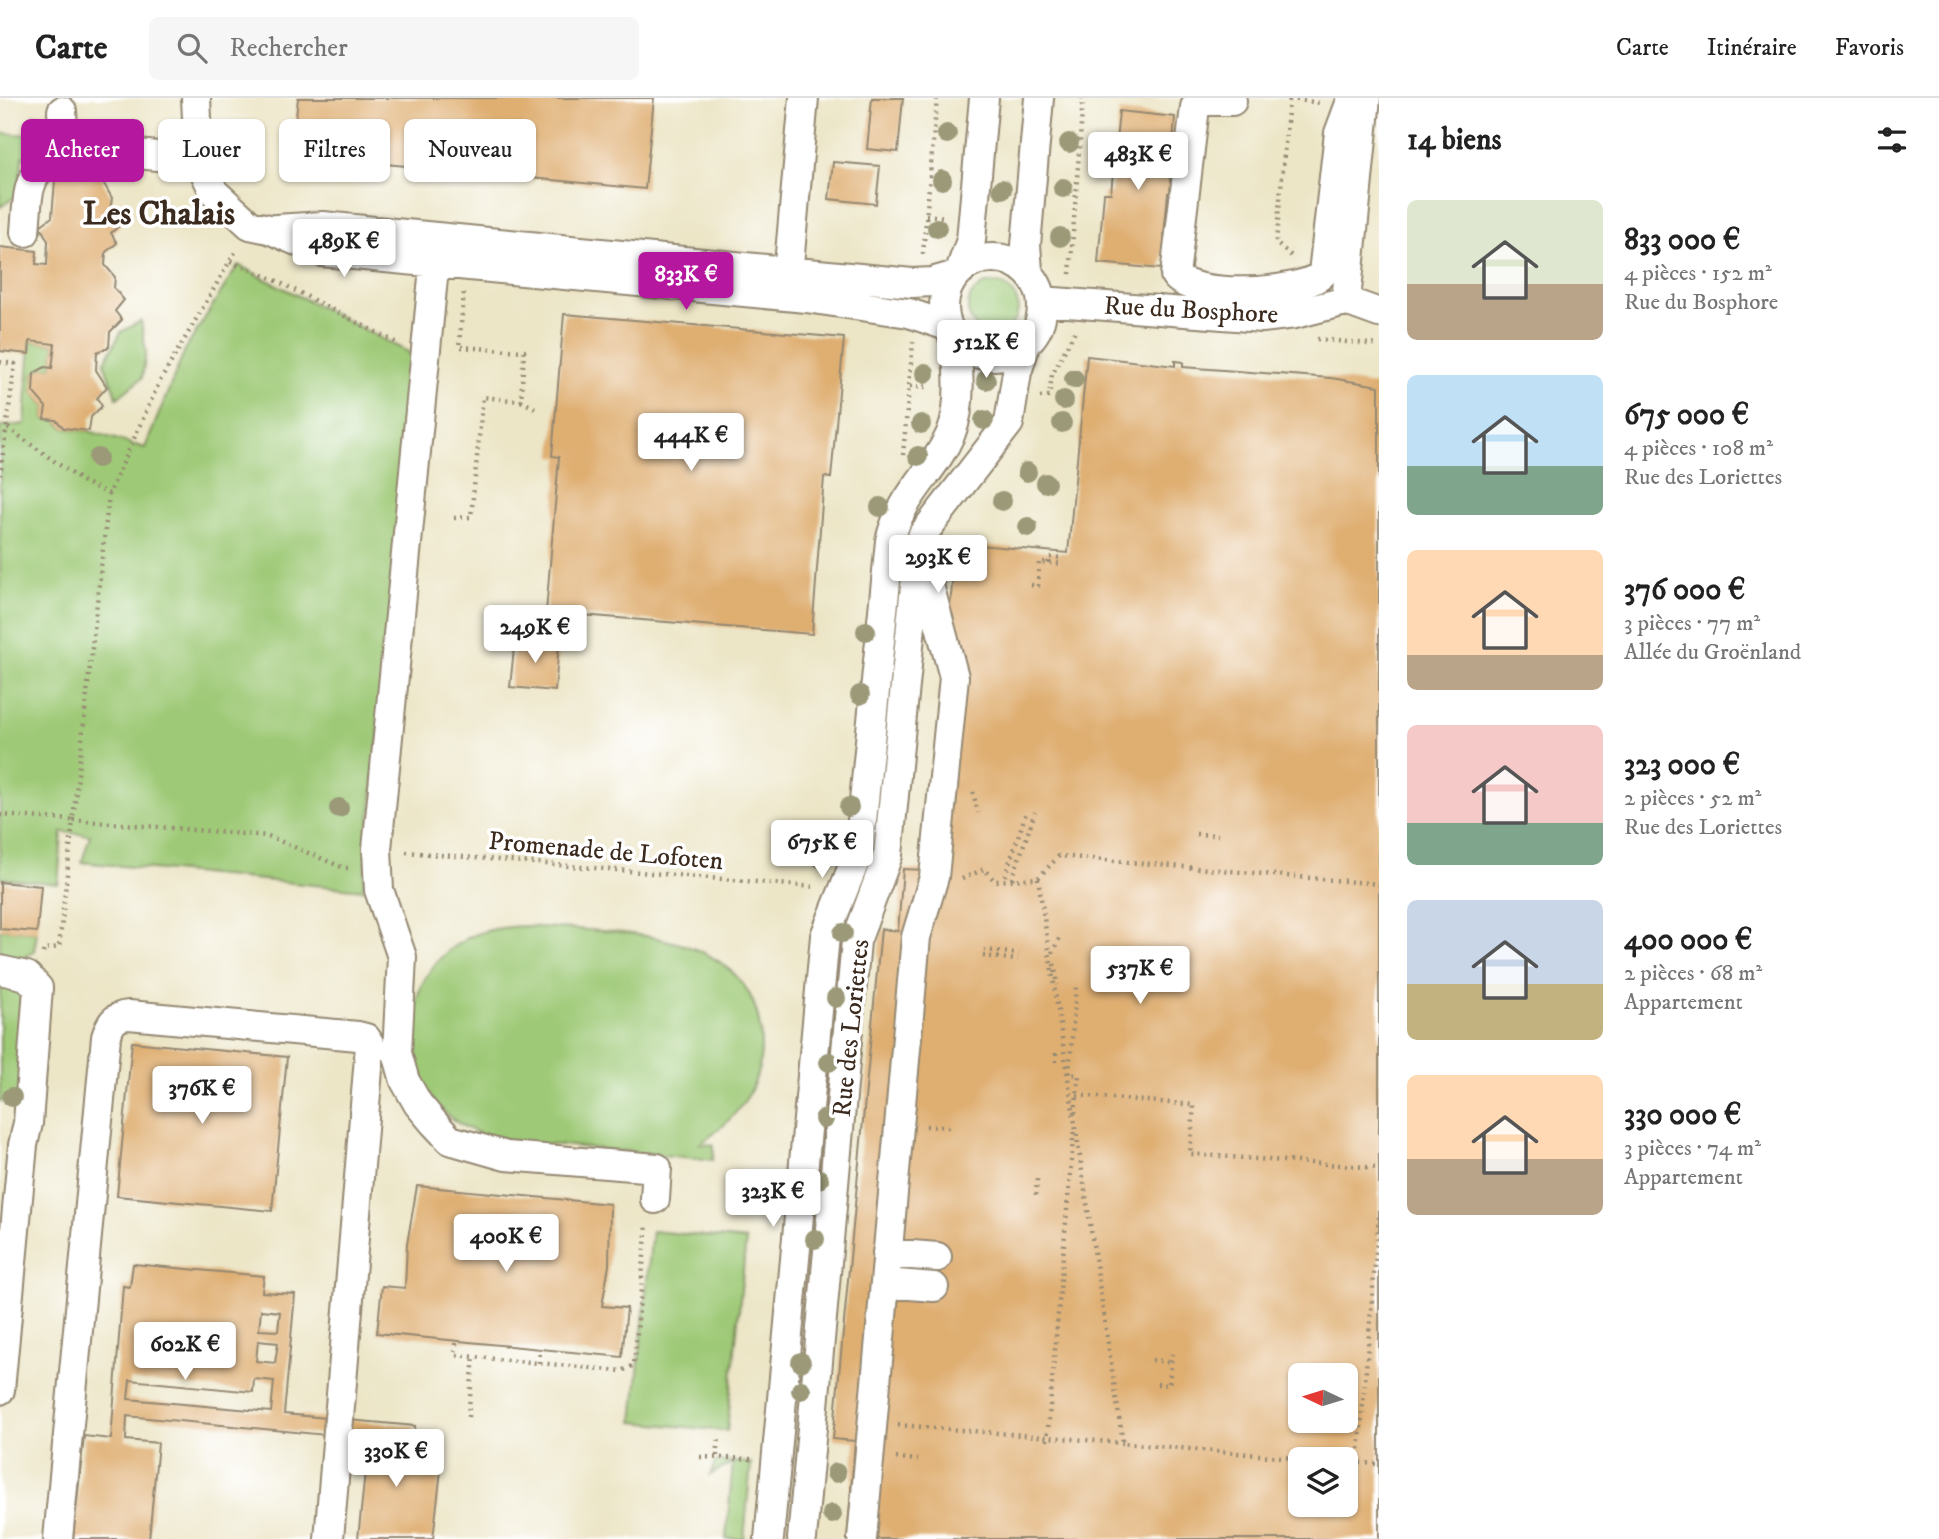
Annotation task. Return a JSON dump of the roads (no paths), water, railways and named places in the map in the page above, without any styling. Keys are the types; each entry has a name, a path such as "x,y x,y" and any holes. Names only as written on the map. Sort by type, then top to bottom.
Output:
{"street":[{"path":"197,98 198,119"},
{"path":"787,283 804,98"},
{"path":"951,331 943,301 971,240 984,98"},
{"path":"1028,270 1026,245 1039,98"},
{"path":"1232,101 1205,101 1195,107 1175,275 1188,286 1254,291 1308,285 1323,273 1339,133 1352,98"},
{"path":"1366,98 1346,302 1379,313"},
{"path":"62,111 62,119"},
{"path":"25,232 32,182"},
{"path":"209,182 214,192 260,227 323,226 435,251 787,283 909,313 951,331 969,349 990,355 1013,352 1026,344 1039,322 1042,301 1038,283 1028,270 997,259 981,259 932,282 787,283 466,267 435,251"},
{"path":"435,251 377,858 385,916 402,957 397,1053 405,1081 418,1104 450,1140 506,1156 657,1168 655,1199"},
{"name":"Rue du Bosphore","path":"1042,301 1262,318 1295,314 1346,302"},
{"name":"Rue des Loriettes","path":"769,1539 766,1462 825,936 859,851 890,541 896,519 909,494 951,433 958,363 951,331"},
{"name":"Rue des Loriettes","path":"802,1539 856,941 888,855 919,546 923,534 1009,423 1017,372 1026,344"},
{"path":"862,1539 916,937 934,877 954,677 919,546"},
{"path":"0,970 35,981 38,988 28,1123 6,1250 0,1390"},
{"path":"58,1539 106,1037 113,1021 119,1016 129,1015 358,1036 366,1038 370,1045 329,1539"},
{"path":"887,1253 937,1257"},
{"path":"884,1283 934,1287"},
{"path":"766,1462 785,1502 782,1539"}],"district":[{"name":"Les Chalais","path":"159,212"}]}
